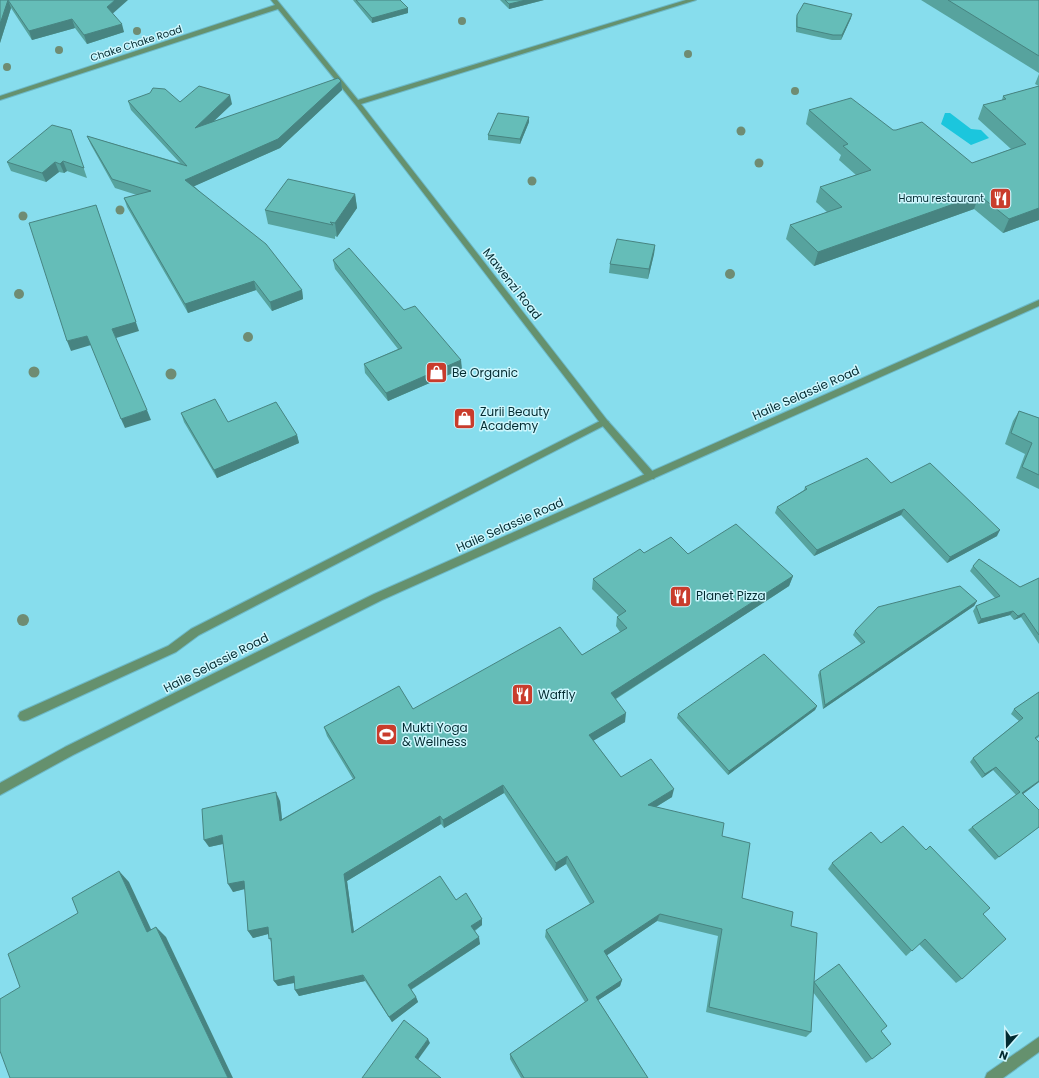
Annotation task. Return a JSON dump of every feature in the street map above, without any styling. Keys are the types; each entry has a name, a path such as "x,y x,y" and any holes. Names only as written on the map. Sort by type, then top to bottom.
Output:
{"street":[{"path":"358,103 694,0"},
{"name":"Mawenzi Road","path":"276,3 358,103 604,422 651,476"},
{"name":"Chake Chake Road","path":"0,98 276,3"},
{"name":"Haile Selassie Road","path":"0,789 69,751 378,597 1039,303"},
{"path":"24,716 172,649 195,632 604,422"},
{"path":"992,1078 1039,1044"}],"water":[{"path":"945,113 950,113 971,129 981,130 989,138 971,145 941,124"}],"building":[{"path":"0,0 8,0 0,24"},
{"path":"8,0 115,0 107,7 122,24 84,35 72,19 29,31"},
{"path":"356,0 400,0 408,8 372,18"},
{"path":"505,0 526,0 509,4"},
{"path":"948,0 1039,0 1039,56"},
{"path":"804,3 852,14 842,35 833,35 797,27 797,15"},
{"path":"338,78 341,81 278,139 185,180 266,244 302,290 270,302 254,281 185,304 124,198 151,191 112,179 87,136 187,166 128,101 150,93 153,88 165,89 180,102 199,86 230,95 195,128"},
{"path":"1039,86 1039,208 1009,219 979,195 818,252 790,225 842,207 820,187 871,170 843,146 848,144 809,110 851,98 893,130 922,122 972,163 1026,144 983,105 1006,99 1003,96"},
{"path":"498,113 529,117 520,139 488,135"},
{"path":"52,125 71,130 84,168 63,161 60,164 55,162 42,173 7,162"},
{"path":"288,179 355,194 335,223 330,222 333,225 265,210"},
{"path":"96,205 136,322 112,329 147,410 121,419 87,336 67,341 29,223"},
{"path":"617,239 655,245 649,269 610,264"},
{"path":"349,248 404,310 415,306 461,360 386,393 364,364 402,348 333,260"},
{"path":"215,399 228,422 276,402 297,435 214,470 181,413"},
{"path":"1019,411 1039,418 1039,475 1022,467 1032,443 1011,433"},
{"path":"867,458 891,483 930,463 1000,530 950,557 904,509 817,550 777,507 807,489 805,487"},
{"path":"736,524 793,576 611,693 626,713 589,735 621,777 651,759 674,789 648,805 724,823 722,836 750,843 742,898 793,912 791,926 817,933 811,1032 709,1007 722,929 660,914 604,951 622,980 596,997 648,1078 524,1078 510,1054 588,1000 546,930 594,902 567,856 556,863 503,785 443,820 440,816 344,874 352,933 440,876 456,900 466,893 482,919 471,926 479,937 408,985 416,997 389,1017 363,975 295,990 294,976 274,981 271,938 269,939 268,927 248,931 244,881 228,884 222,835 204,840 202,809 276,792 280,821 355,778 324,727 399,686 413,709 560,627 582,655 627,628 617,617 626,611 593,579 640,549 644,553 671,537 688,554"},
{"path":"979,559 1020,587 1039,578 1039,635 1024,613 1018,616 1013,611 981,619 976,606 1000,596 973,566"},
{"path":"960,586 977,601 825,705 820,671 865,642 855,631 878,607"},
{"path":"764,654 817,706 729,771 678,714"},
{"path":"1039,692 1039,735 1035,738 1039,742 1039,781 1022,793 1039,810 1039,827 999,857 972,827 1020,792 996,767 985,774 973,758 1023,718 1014,709"},
{"path":"903,826 926,850 930,846 990,908 983,914 1006,939 962,979 925,939 912,951 832,863 871,832 881,843"},
{"path":"119,871 147,932 156,927 228,1078 10,1078 0,1051 0,999 20,987 8,954 78,913 72,898"},
{"path":"839,964 887,1026 881,1031 891,1044 872,1059 814,982"},
{"path":"404,1020 428,1039 415,1057 441,1078 362,1078"}],"place":[{"name":"Hamu restaurant","path":"1000,198"},
{"name":"Be Organic","path":"436,373"},
{"name":"Zurii Beauty Academy","path":"464,419"},
{"name":"Planet Pizza","path":"681,596"},
{"name":"Waffly","path":"522,695"},
{"name":"Mukti Yoga & Wellness","path":"386,735"}]}
